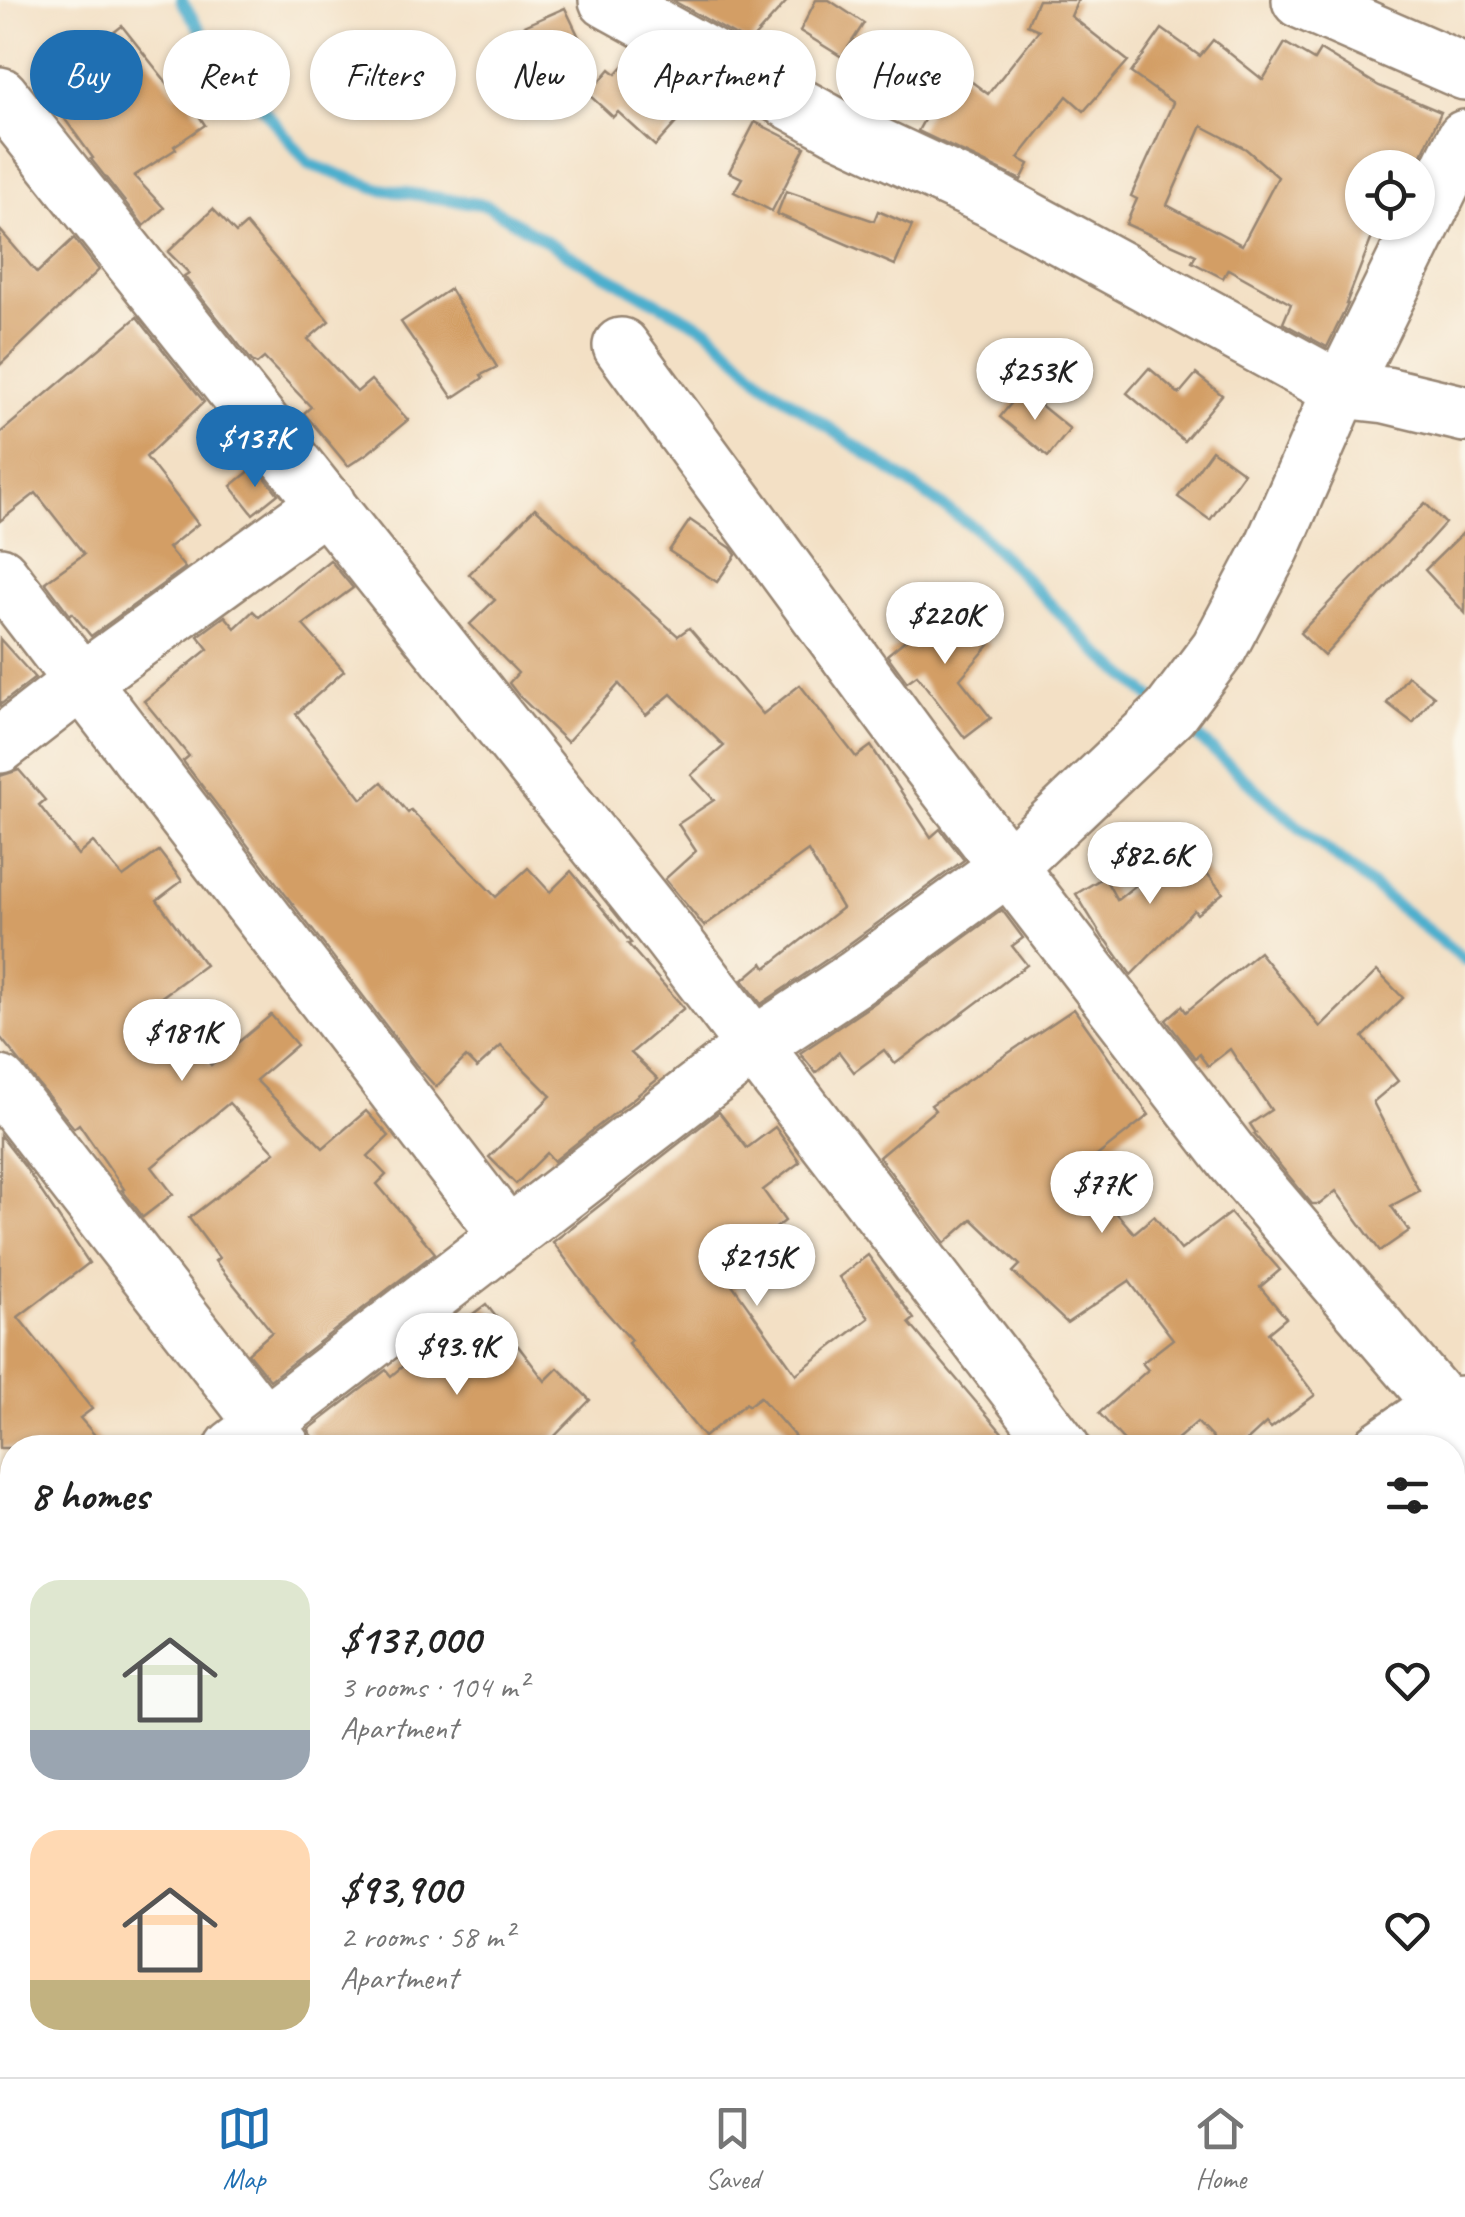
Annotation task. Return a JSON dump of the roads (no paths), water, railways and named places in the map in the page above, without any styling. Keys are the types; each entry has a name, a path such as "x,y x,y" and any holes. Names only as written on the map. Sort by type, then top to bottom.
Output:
{"street":[{"path":"607,0 835,126 989,198 1341,390 1386,395 1465,414"},
{"path":"1300,0 1465,72"},
{"path":"0,95 755,1045 1052,1435"},
{"path":"265,1435 508,1236 755,1045 856,978 1008,867 1170,713 1219,648 1272,548 1341,390 1465,138"},
{"path":"620,346 912,743 1234,1160 1458,1420 1417,1435"},
{"path":"0,746 82,681 327,503"},
{"path":"0,575 508,1236"},
{"path":"0,1084 257,1435"}],"waterway":[{"path":"181,0 211,46 309,164 380,189 486,205 581,262 709,330 763,382 976,529 1103,657 1162,706"},
{"path":"1181,722 1300,828 1465,960"}]}
